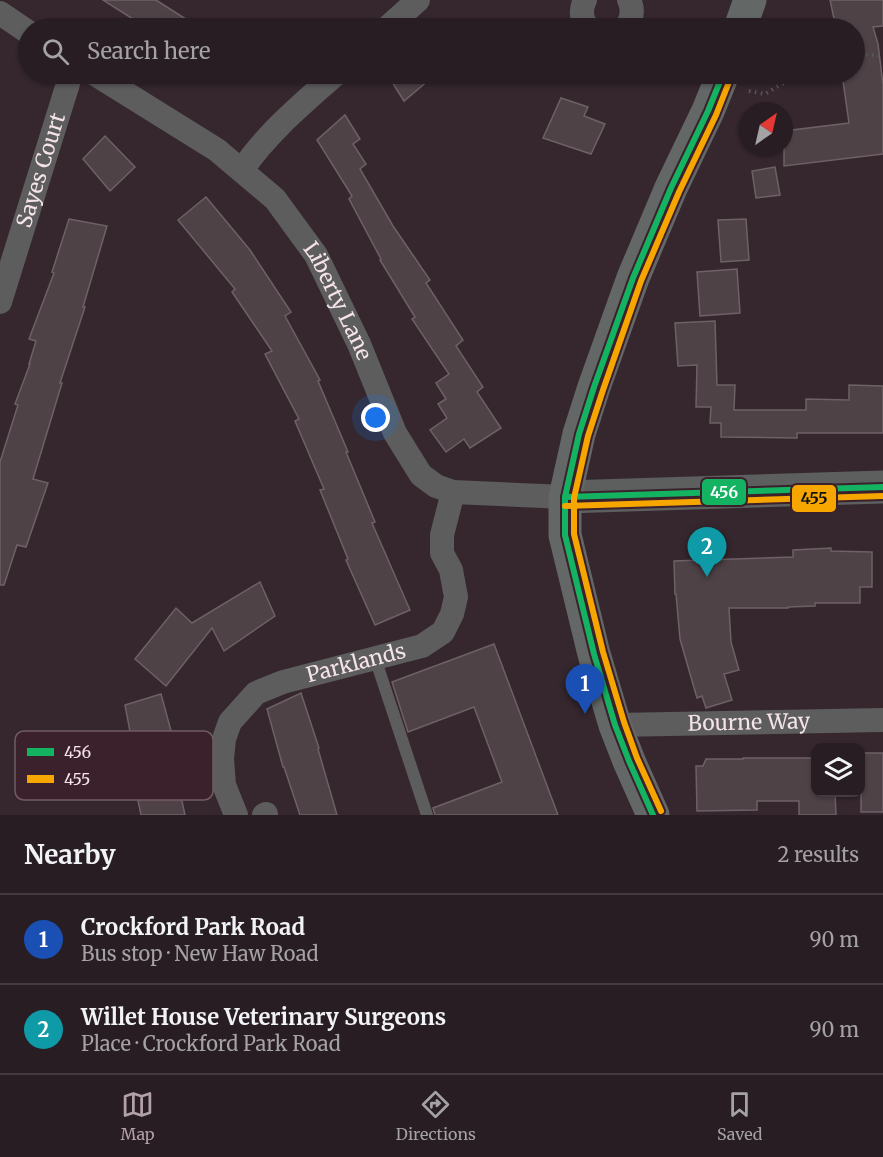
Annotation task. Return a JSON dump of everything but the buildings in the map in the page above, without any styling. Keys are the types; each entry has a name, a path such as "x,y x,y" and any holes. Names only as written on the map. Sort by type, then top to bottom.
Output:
{"main road":[{"path":"744,18 750,0"},
{"path":"653,815 615,725 594,654 566,535 565,497 579,434 633,278 718,84"}],"street":[{"path":"398,18 418,0"},
{"path":"629,0 631,18"},
{"path":"582,1 582,18"},
{"path":"0,13 18,25"},
{"name":"Sayes Court","path":"0,302 68,84"},
{"name":"Liberty Lane","path":"111,84 217,150 275,199 316,255 359,344 395,433 421,475 436,486 453,492 565,497"},
{"path":"242,170 256,150 325,84"},
{"path":"565,497 883,487"},
{"name":"Parklands","path":"236,815 224,786 222,759 224,739 230,722 256,693 283,682 422,646 443,632 452,614 456,597 451,570 442,553 442,535 453,492"},
{"name":"Bourne Way","path":"615,725 883,720"}],"lane":[{"path":"375,658 428,815"}],"path":[{"path":"865,55 883,56"},
{"path":"733,84 765,94 782,84"}],"transit line":[{"name":"456","path":"653,815 615,725 594,654 565,535 565,497 579,434 633,278 719,84"},
{"name":"455","path":"661,811 637,758 603,652 574,534 574,498 588,436 641,281 728,84"},
{"name":"456","path":"565,497 883,487"},
{"name":"455","path":"565,506 883,496"}],"place":[{"name":"Willet House Veterinary Surgeons","path":"707,577"},
{"name":"Crockford Park Road","path":"585,714"}]}
